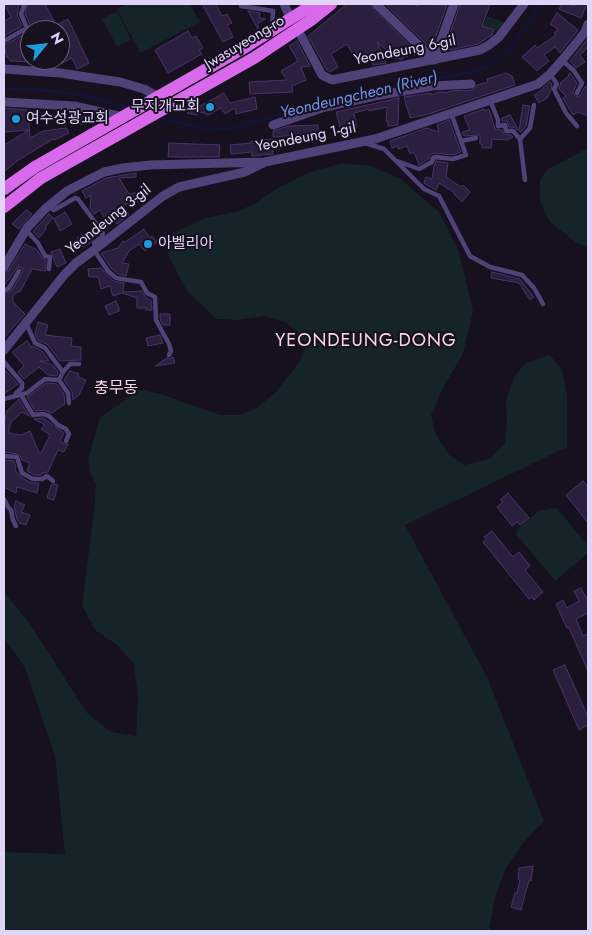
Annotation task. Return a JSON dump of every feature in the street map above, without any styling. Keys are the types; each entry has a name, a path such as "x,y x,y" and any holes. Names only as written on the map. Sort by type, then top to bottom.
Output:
{"main road":[{"name":"Jwasuyeong-ro","path":"22,183 41,178 254,58 295,24 314,4"},
{"name":"Jwasuyeong-ro","path":"123,117 272,31 295,24 331,4"},
{"path":"4,189 22,183 123,117"},
{"path":"4,207 22,183"}],"street":[{"path":"284,4 295,24"},
{"path":"376,4 434,60 454,4"},
{"name":"Yeondeung 6-gil","path":"295,24 322,75 329,80 473,52 489,45 505,30 524,4"},
{"name":"Yeondeung 1-gil","path":"4,267 26,230 47,206 66,191 96,176 114,170 150,165 265,162 375,139 538,84 550,74 578,42 588,24"},
{"path":"4,70 60,73 106,80 144,89 172,104"},
{"path":"273,125 325,107 375,96 433,86 471,84"},
{"path":"4,102 74,106 123,117"},
{"name":"Yeondeung 3-gil","path":"4,350 76,263 174,189 245,172 265,162"}],"lane":[{"path":"4,41 26,28 20,14 24,6 23,4"},
{"path":"241,6 273,11 272,31"},
{"path":"4,60 4,70"},
{"path":"562,60 574,71 582,83 577,93"},
{"path":"550,74 557,84 554,89 566,113 577,126"},
{"path":"490,100 498,120 498,126 505,125 506,131 513,131 520,139 525,180"},
{"path":"520,139 530,128 534,105"},
{"path":"397,161 419,169 432,162 435,157 453,160 466,155 451,113"},
{"path":"461,141 476,138"},
{"path":"360,142 382,147 424,189 439,196 470,256 490,267 522,275 534,288 543,304"},
{"path":"47,206 54,210 78,198 103,233 102,237 94,243 95,250 108,271 116,278 141,282 146,292 155,297 156,320 169,344 171,351 169,355"},
{"path":"26,230 38,243 45,256 50,257 49,269"},
{"path":"4,291 9,288 19,270"},
{"path":"26,322 35,343 45,348 63,372"},
{"path":"4,362 22,383 22,388 16,393 18,396 34,415 43,414 49,416 58,425 66,429 69,434 66,441"},
{"path":"59,380 70,364 79,364"},
{"path":"4,399 27,393 45,379 59,380"},
{"path":"59,380 68,393 69,403"},
{"path":"4,456 16,457 22,473 29,477 42,479 47,476 53,482"},
{"path":"4,500 11,510 12,520 16,526"}],"shaded area":[{"path":"127,4 190,4 200,22 140,53 117,9"},
{"path":"117,11 131,40 117,47 102,19"},
{"path":"487,16 506,23 498,31 483,26"},
{"path":"588,148 588,248 577,243 552,224 545,214 540,199 540,180 548,169"},
{"path":"342,163 371,166 401,179 439,212 459,252 473,311 463,354 445,384 431,415 436,435 449,455 464,465 490,459 505,443 506,400 514,378 525,363 550,355 562,370 567,396 567,447 405,525 487,677 544,821 523,843 506,868 495,896 489,931 4,931 4,852 65,854 55,756 25,668 4,638 4,592 30,624 87,713 111,732 136,736 138,698 134,664 117,645 95,630 82,605 96,484 90,473 88,459 100,418 139,390 158,393 220,415 240,415 255,409 275,393 300,361 306,346 298,332 285,322 264,316 238,320 216,319 187,291 168,255 173,233 205,218 236,212 256,203 279,187 310,172"},
{"path":"557,508 588,546 588,553 555,581 516,534 519,527 539,511"}],"building":[{"path":"4,4 19,4 17,15 20,27 4,36 4,21 11,17"},
{"path":"27,4 45,4 53,20 28,20 25,14"},
{"path":"202,4 216,4 222,16 227,14 232,23 227,25 233,37 223,42"},
{"path":"347,4 370,4 417,52 415,55 411,53 401,60 396,59 377,42 386,63 373,65 369,56 357,62 347,44 331,54 338,67 330,72 327,70 308,36"},
{"path":"385,4 447,5 433,44 428,46"},
{"path":"460,4 490,4 482,26 494,30 492,35 478,44 450,50 445,48"},
{"path":"562,4 574,6 575,4 587,4 581,18 559,9"},
{"path":"248,11 260,13 259,18 266,19 258,23 258,29"},
{"path":"557,13 578,30 560,53 555,47 544,55 549,61 537,71 522,57 535,45 537,48 556,35 554,33 558,29 550,24"},
{"path":"70,23 89,63 77,69 72,58 70,59"},
{"path":"188,31 192,38 196,36 203,48 199,50 202,54 168,73 155,50"},
{"path":"20,36 20,62 10,61 7,58 4,45"},
{"path":"588,38 588,47 580,55 585,62 576,68 570,61"},
{"path":"297,41 310,66 301,67 306,80 292,86 293,92 250,94 249,82 287,80 281,71 298,61 289,46"},
{"path":"506,73 512,76 515,85 429,114 410,118 404,97 472,90 477,85 488,82 487,79"},
{"path":"570,73 577,83 573,93 575,96 580,96 588,85 588,116 578,112 573,115 563,98 566,96 559,89 561,82"},
{"path":"550,82 552,84 551,91 547,98 539,103 534,95"},
{"path":"224,93 230,103 255,97 257,109 236,114 235,108 225,114 221,108 208,115 201,112 196,115 187,113"},
{"path":"399,98 398,125 388,126 388,121 386,121 387,107 354,113 357,127 341,131 336,112"},
{"path":"523,105 530,106 526,126 521,132 519,131"},
{"path":"4,108 28,110 30,138 43,131 66,128 69,133 53,139 17,161 4,172 4,145 29,130 4,132"},
{"path":"484,109 485,111 489,109 495,129 502,130 504,134 513,137 507,140 492,139 491,148 482,148 480,135 464,136 462,132 470,130 464,116"},
{"path":"76,113 96,117 81,125"},
{"path":"510,115 517,130 514,127 509,127 507,121 502,121 502,118"},
{"path":"449,120 461,152 453,155 434,153 419,165 414,152 410,154 407,146 398,149 398,146 392,148 390,141 427,128 439,132 437,125"},
{"path":"318,125 319,139 310,140 309,134 273,137 273,131 288,126"},
{"path":"272,139 273,154 252,156 252,152 231,154 230,145"},
{"path":"169,143 220,145 219,157 168,157"},
{"path":"436,161 448,163 446,177 461,187 463,185 470,192 462,202 455,193 439,183 436,190 424,183 426,177 432,179"},
{"path":"136,173 136,177 119,178 129,194 140,192 142,200 123,205 129,215 117,224 114,220 111,223 105,219 100,210 94,214 90,208 91,195 86,198 82,191 106,178"},
{"path":"26,210 32,214 19,229 12,224"},
{"path":"65,212 72,224 60,231 54,219"},
{"path":"49,214 53,218 39,238 33,231"},
{"path":"144,229 150,238 152,236 157,242 145,251 139,244 129,251 122,263 129,264 126,276 118,274 111,268 101,253 118,248 123,241 125,242"},
{"path":"90,230 95,237 83,247 77,238"},
{"path":"25,244 37,250 42,258 46,260 46,271 32,269 20,292 13,296 13,302 25,314 4,338 4,295 12,290 23,271 21,267 17,268 4,286 4,273 9,270"},
{"path":"60,249 66,263 57,267 51,252"},
{"path":"101,268 113,281 124,283 123,292 142,291 146,298 151,300 152,310 137,308 137,298 122,293 113,296 110,286 101,289 98,277 89,277 88,269"},
{"path":"492,272 520,279 534,297 530,300 519,283 491,278"},
{"path":"116,301 119,311 109,315 105,306"},
{"path":"160,314 170,314 170,325 163,325"},
{"path":"38,322 48,325 45,335 72,338 71,346 81,347 81,360 60,361 48,345 38,340 35,334"},
{"path":"160,335 163,343 148,346 146,338"},
{"path":"27,341 32,348 32,346 42,351 49,361 40,361 53,365 58,372 57,376 48,375 39,367 24,379 18,372 24,366 12,352"},
{"path":"173,357 175,363 155,366 167,358"},
{"path":"4,371 18,384 4,394"},
{"path":"70,371 79,374 78,377 86,380 79,395 73,400 72,391 64,380"},
{"path":"46,383 57,384 64,394 65,404 52,413 44,410 35,411 27,397"},
{"path":"19,399 29,416 22,412 11,422 8,433 21,435 30,431 40,455 50,435 41,429 45,425 34,419 43,418 63,432 64,434 60,440 64,444 68,444 64,452 58,450 48,472 41,475 34,475 27,471 30,463 22,460 19,454 4,452 4,424 7,411"},
{"path":"4,460 14,461 15,470 20,476 31,483 39,483 37,493 17,487 16,493 4,487"},
{"path":"583,481 588,487 588,523 566,495"},
{"path":"51,485 58,485 54,500 47,498"},
{"path":"508,493 529,518 520,525 517,522 512,526 497,507 503,502 500,500"},
{"path":"16,501 25,505 21,512 30,515 26,525 19,523 17,519 14,507"},
{"path":"492,531 513,557 519,552 530,566 525,570 543,592 534,600 532,597 529,599 483,542 486,540 484,537"},
{"path":"581,588 588,599 588,613 576,619 583,636 588,634 588,671 556,604 563,600 567,608 579,601 574,591"},
{"path":"565,665 588,717 588,725 579,730 553,670"},
{"path":"533,866 531,881 529,880 521,910 511,907 520,880 518,879 519,868"}],"waterway":[{"name":"Yeondeungcheon (River)","path":"159,117 199,128 231,129 324,101 475,71 489,65 509,49 528,25 540,4"},
{"name":"Yeondeungcheon (River)","path":"4,89 43,90 87,96 130,108"}],"place":[{"name":"무지개교회","path":"210,107"},
{"name":"여수성광교회","path":"16,119"},
{"name":"아벨리아","path":"148,244"}],"district":[{"name":"YEONDEUNG-DONG","path":"366,342"},
{"name":"충무동","path":"116,389"}]}
